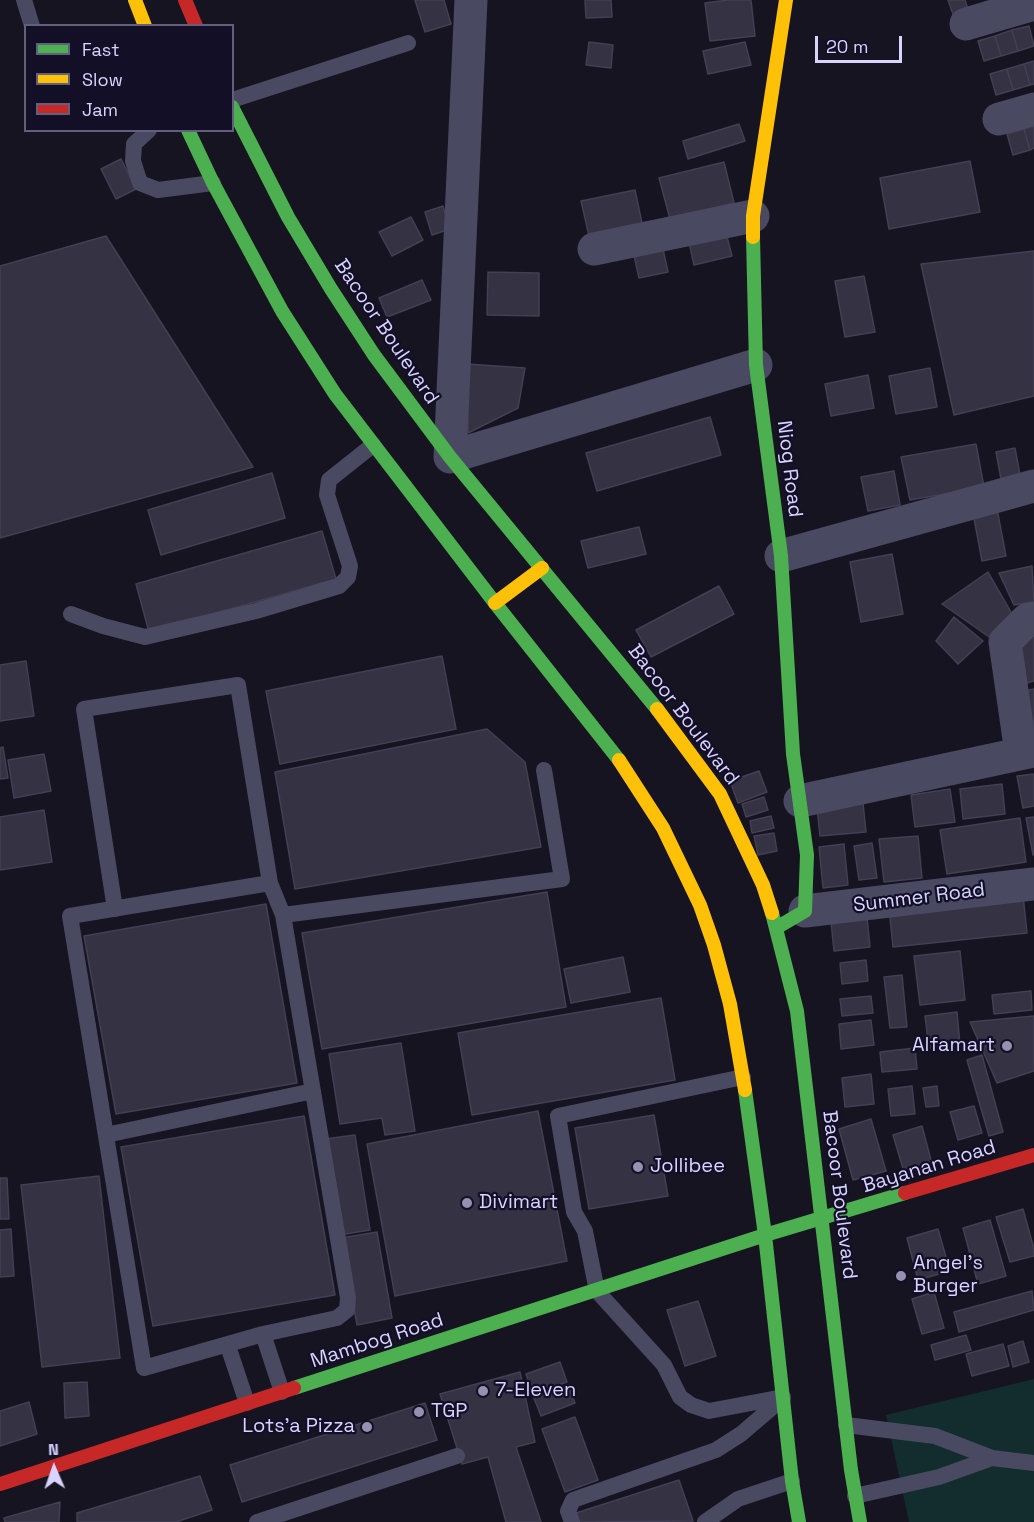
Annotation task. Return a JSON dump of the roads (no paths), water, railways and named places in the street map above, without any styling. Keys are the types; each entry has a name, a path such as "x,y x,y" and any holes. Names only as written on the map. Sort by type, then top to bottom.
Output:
{"main road":[{"path":"135,0 144,24"},
{"path":"185,0 195,24"},
{"name":"Niog Road","path":"786,0 753,216 756,365 781,556 793,754 807,855 805,911"},
{"name":"Bacoor Boulevard","path":"234,112 288,218 374,355 450,457 665,719 720,794 763,885 797,1011 846,1425 860,1522"},
{"path":"189,132 213,183 282,311 335,394 495,603 618,758 676,853 700,905 730,1004 743,1077 765,1235 792,1481 799,1522"},
{"path":"495,603 542,568"},
{"path":"776,928 805,911"},
{"name":"Bayanan Road","path":"765,1235 822,1220 1034,1155"},
{"name":"Mambog Road","path":"0,1484 765,1235"}],"street":[{"path":"471,0 450,457 756,365"},
{"path":"966,24 1034,4"},
{"path":"999,120 1034,109"},
{"path":"594,249 753,216"},
{"path":"781,556 1034,486"},
{"path":"800,801 1028,752 1005,642 1028,619 1034,618"},
{"name":"Summer Road","path":"805,911 1034,884"}],"lane":[{"path":"24,0 31,24"},
{"path":"234,99 408,43"},
{"path":"147,132 134,144 133,161 140,183 158,190 213,183"},
{"path":"71,614 145,638 256,611 339,586 348,577 350,566 327,495 328,480 373,445"},
{"path":"115,909 84,709 238,685 270,883 283,915 348,1298 347,1310 337,1318 263,1334 228,1346 144,1368 70,916 115,909 270,883"},
{"path":"283,915 562,879 544,770"},
{"path":"743,1077 558,1116 574,1212 585,1231 597,1291 664,1365 681,1397 691,1405 709,1411 783,1397"},
{"path":"106,1135 313,1091"},
{"path":"263,1334 282,1392"},
{"path":"228,1346 247,1403"},
{"path":"572,1522 568,1511 573,1500 716,1450 741,1434 783,1397"},
{"path":"846,1425 935,1436 992,1458 1034,1463"},
{"path":"257,1522 457,1456"},
{"path":"855,1496 939,1477 992,1458"},
{"path":"705,1522 738,1499 792,1481"}],"place":[{"name":"Alfamart","path":"1007,1046"},
{"name":"Jollibee","path":"638,1167"},
{"name":"Divimart","path":"467,1203"},
{"name":"Angel's Burger","path":"901,1276"},
{"name":"7-Eleven","path":"483,1391"},
{"name":"TGP","path":"419,1412"},
{"name":"Lots'a Pizza","path":"367,1427"}]}
